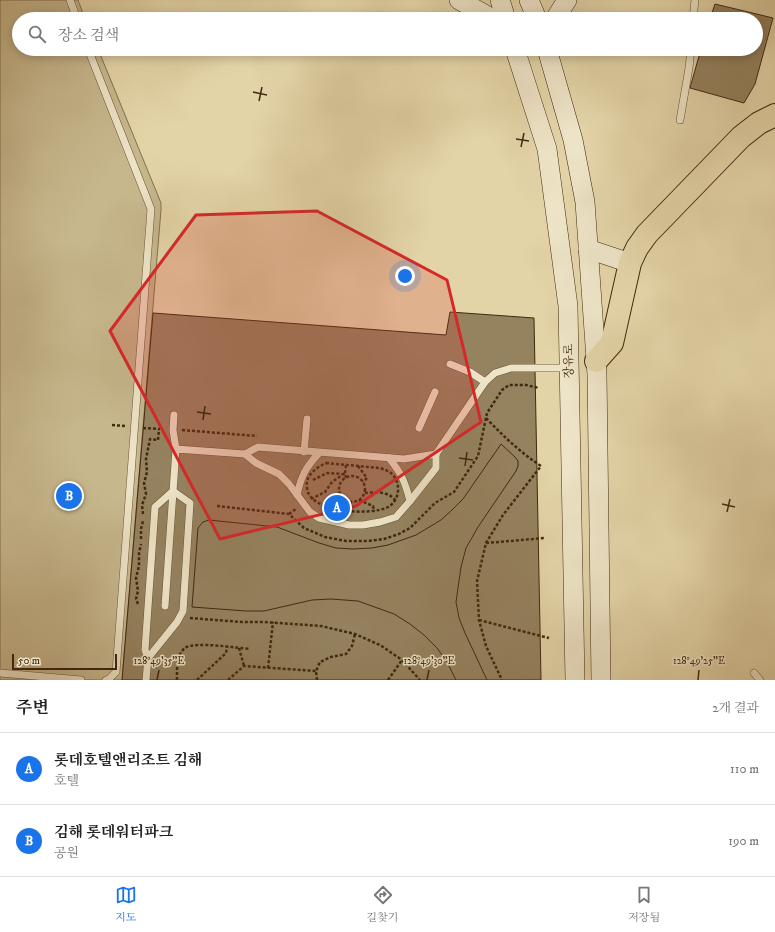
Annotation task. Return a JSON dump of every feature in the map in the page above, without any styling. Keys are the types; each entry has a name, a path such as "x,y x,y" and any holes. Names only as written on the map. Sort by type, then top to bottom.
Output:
{"highway":[{"path":"596,361 612,343 630,262 637,248 647,234 741,137 759,123 775,115"}],"main road":[{"path":"459,0 480,12"},
{"path":"500,0 504,12"},
{"path":"529,0 534,12"},
{"path":"559,12 567,0"},
{"name":"장유로","path":"517,56 548,149 568,306 575,680"},
{"path":"549,56 573,140 584,202 588,249 596,361 601,680"},
{"path":"588,249 630,262"}],"lane":[{"path":"70,0 74,12"},
{"path":"694,12 695,0"},
{"path":"91,56 150,209 116,672 106,680"},
{"path":"680,120 690,56"},
{"path":"450,364 470,372 485,382"},
{"path":"176,449 245,454 256,462 279,474 289,484 310,512 319,518 349,525 363,525 380,522 396,517 436,468 436,454 485,382 495,373 511,368 570,368"},
{"path":"419,428 435,392"},
{"path":"165,606 176,449 173,430 174,415"},
{"path":"304,452 307,419"},
{"path":"245,454 258,447 304,452 404,459 436,454"},
{"path":"296,494 301,478 319,453"},
{"path":"389,458 400,471 410,501"},
{"path":"148,658 177,622 183,611 190,503 173,491"},
{"path":"146,680 148,658 145,650 156,507 173,491"},
{"path":"0,673 81,680"},
{"path":"754,673 760,680"}],"path":[{"path":"485,418 516,448 541,466 503,515 486,543 477,581 478,620 486,646 502,680"},
{"path":"112,426 126,426"},
{"path":"141,428 166,429"},
{"path":"182,430 260,437"},
{"path":"326,463 357,466 380,468 388,471 395,478 398,486 398,494 389,507 374,511 348,511 317,503 307,492 306,486 308,478 312,472 326,463"},
{"path":"346,465 346,478"},
{"path":"357,466 367,478 363,482"},
{"path":"308,478 312,480 327,473 345,473"},
{"path":"311,498 325,492 332,482 345,473"},
{"path":"328,507 336,498 340,491 341,483 346,478 354,476 358,478 363,482 365,488 365,493 359,500 351,502 344,498 340,491"},
{"path":"365,493 380,492 392,497 395,500"},
{"path":"359,500 373,506 374,511"},
{"path":"348,511 351,502"},
{"path":"289,514 297,509"},
{"path":"414,517 418,520"},
{"path":"486,543 544,538"},
{"path":"188,618 322,626 356,634 380,645 402,660 420,680"},
{"path":"478,620 548,638"},
{"path":"268,668 273,622"},
{"path":"316,680 316,671 320,662 346,654 352,646 356,634"},
{"path":"177,680 177,667 180,654 186,647 196,644 250,649"},
{"path":"197,680 226,653 227,647"},
{"path":"239,648 244,666"},
{"path":"388,680 402,660"},
{"path":"228,680 244,666 316,671"}],"highlighted area":[{"path":"317,211 447,280 481,422 356,506 220,539 110,331 196,215"}],"shaded area":[{"path":"0,0 78,0 82,12 12,12 12,56 101,56 161,203 122,680 0,680"}],"building":[{"path":"715,4 748,12 712,12"},
{"path":"763,16 773,18 763,55"},
{"path":"699,56 763,56 755,84 744,103 690,88"},
{"path":"450,312 534,318 541,680 122,680 153,313 446,335"},
{"path":"501,444 515,457 518,461 518,466 466,548 461,567 456,602 459,618 487,680 456,680 447,662 437,648 424,635 394,614 358,601 331,599 312,600 264,611 192,607 198,528 203,522 209,520 277,527 336,548 372,548 388,545 416,535 441,520 463,499"}],"place":[{"name":"김해 롯데워터파크","path":"69,496"},
{"name":"롯데호텔앤리조트 김해","path":"337,508"}]}
